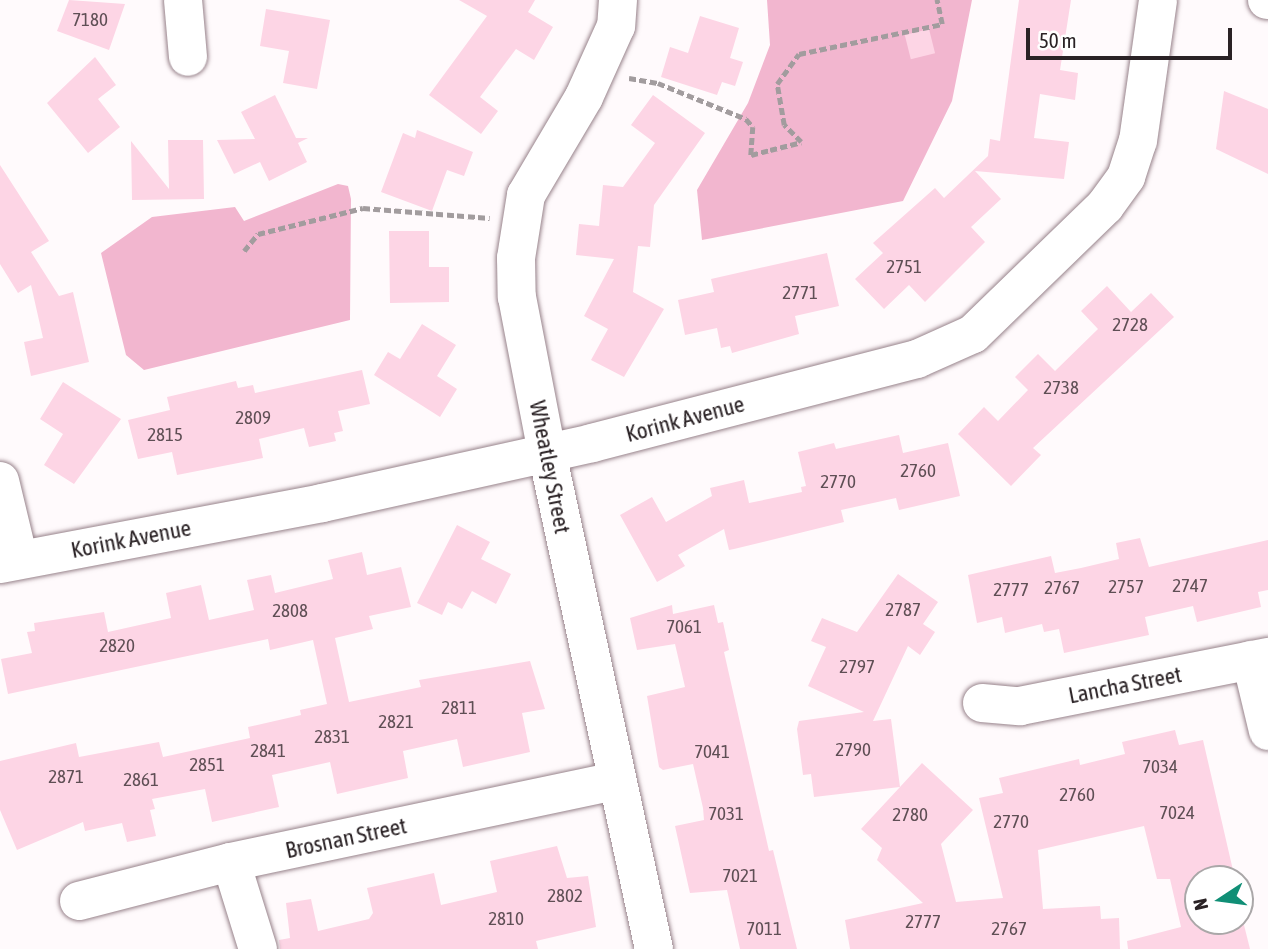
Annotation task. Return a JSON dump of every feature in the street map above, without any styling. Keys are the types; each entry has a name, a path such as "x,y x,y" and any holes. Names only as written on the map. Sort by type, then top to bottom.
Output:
{"street":[{"path":"183,0 188,57"},
{"name":"Wheatley Street","path":"618,0 616,26 597,67 526,195 516,258 517,297 615,781 653,949"},
{"name":"Korink Avenue","path":"10,562 323,503 547,453 917,359 974,334 1105,206 1126,177 1138,141 1158,0"},
{"path":"0,481 10,562"},
{"path":"1260,658 1268,731"},
{"name":"Lancha Street","path":"982,703 1020,705 1260,658"},
{"name":"Brosnan Street","path":"79,901 232,862 615,781"},
{"path":"232,862 258,949"}],"path":[{"path":"597,67 627,78 658,83 746,119 753,127 751,155 801,142 784,125 777,84 799,54 942,24 937,0"},
{"path":"244,251 258,234 363,208 468,219 522,218"}],"shaded area":[{"path":"767,0 972,0 952,101 903,201 702,240 697,190 748,103 770,45"},
{"path":"338,184 348,186 351,199 350,320 144,370 126,355 101,253 152,217 235,207 244,221"}],"building":[{"path":"69,0 125,4 109,50 57,31"},
{"path":"459,0 535,0 528,12 553,27 534,60 516,49 480,97 498,111 481,134 429,95 487,16"},
{"path":"1019,0 1071,0 1060,70 1078,73 1075,100 1040,94 1034,138 1069,142 1064,179 975,171 1001,199 971,227 985,242 925,302 909,285 884,309 855,279 883,253 873,243 935,188 944,198 988,156 990,139 1000,141"},
{"path":"266,9 330,20 317,89 283,83 289,51 260,46"},
{"path":"700,16 739,28 730,58 743,62 735,86 722,82 717,95 661,77 670,47 688,53"},
{"path":"929,29 935,53 911,59 905,35"},
{"path":"95,57 116,85 98,99 120,127 88,153 47,103"},
{"path":"1224,91 1268,109 1268,174 1216,149"},
{"path":"275,95 296,138 308,138 298,143 307,162 269,181 260,162 234,174 217,140 255,139 241,112"},
{"path":"653,95 705,133 654,205 650,247 638,246 633,292 664,309 624,377 591,360 608,329 584,316 614,259 576,255 579,224 599,226 603,185 623,187 655,143 631,125"},
{"path":"417,130 473,152 464,176 447,170 432,211 381,192 403,133 415,138"},
{"path":"168,140 203,140 204,199 132,200 131,141 169,189"},
{"path":"0,165 49,241 31,252 59,296 73,292 89,362 31,376 24,342 43,338 31,285 18,293 0,264"},
{"path":"389,231 429,231 429,267 449,267 449,302 390,303"},
{"path":"827,253 839,306 795,316 799,334 732,353 730,346 721,348 717,328 685,335 678,300 714,292 711,279"},
{"path":"1107,286 1131,312 1151,293 1174,317 1033,448 1041,455 1011,486 958,434 984,407 998,421 1028,390 1015,377 1038,354 1055,371 1098,329 1081,311"},
{"path":"422,324 456,345 437,376 457,389 440,417 374,375 388,352 400,359"},
{"path":"362,370 370,404 338,411 343,431 334,433 336,441 309,447 304,428 259,439 263,458 177,475 172,452 138,459 128,420 170,410 167,397 236,381 238,388 253,385 255,393"},
{"path":"63,382 121,419 74,484 44,465 63,434 40,419"},
{"path":"899,435 903,453 948,443 960,496 899,510 896,498 841,510 844,522 729,550 724,529 678,555 685,566 657,582 620,515 652,497 666,522 712,496 710,488 744,480 749,503 802,492 801,487 806,486 798,452 834,443 836,449"},
{"path":"457,525 490,542 481,559 511,574 496,604 472,591 462,609 448,602 442,615 417,603"},
{"path":"1140,538 1149,567 1268,540 1268,590 1258,592 1261,607 1197,622 1193,606 1145,617 1149,635 1064,653 1059,629 1044,632 1042,624 1005,633 1002,617 977,623 968,575 1051,556 1055,573 1081,568 1119,559 1116,543"},
{"path":"362,552 367,575 401,567 411,607 369,616 373,629 335,638 349,702 421,687 419,680 530,661 545,709 522,713 530,752 463,767 457,739 403,751 408,778 337,794 330,762 272,775 279,807 212,822 205,789 152,799 155,809 150,810 156,836 127,842 122,823 85,831 83,822 17,850 0,810 0,761 76,743 79,757 159,742 163,757 250,738 248,727 301,715 300,710 327,704 313,640 270,650 268,639 8,694 1,659 32,653 27,632 35,631 34,623 104,612 108,632 171,618 166,593 201,585 209,620 254,610 247,580 271,575 275,593 333,579 328,560"},
{"path":"898,574 938,602 923,624 935,632 920,655 908,646 873,721 891,719 900,787 814,797 811,774 803,775 797,729 799,721 864,712 808,686 826,647 811,641 822,618 857,632"},
{"path":"672,605 673,614 714,605 718,623 723,622 729,650 724,652 769,851 773,850 797,949 740,949 727,890 690,893 675,826 704,820 703,808 693,764 663,770 659,767 647,696 685,687 675,644 637,650 630,618"},
{"path":"1175,730 1179,745 1203,740 1232,865 1184,865 1184,935 1246,935 1250,949 1128,949 1127,941 1181,927 1170,879 1157,879 1144,826 1038,850 1043,909 1100,906 1101,919 1119,918 1120,949 850,949 845,920 923,903 877,860 882,848 861,829 922,763 973,810 941,844 956,902 1003,898 979,798 1003,793 999,778 1079,759 1080,765 1125,754 1122,742"},
{"path":"557,846 567,878 588,876 596,927 536,941 538,949 280,949 279,940 290,938 286,903 311,899 318,931 369,919 373,913 367,888 434,873 441,905 497,892 490,861"}]}
